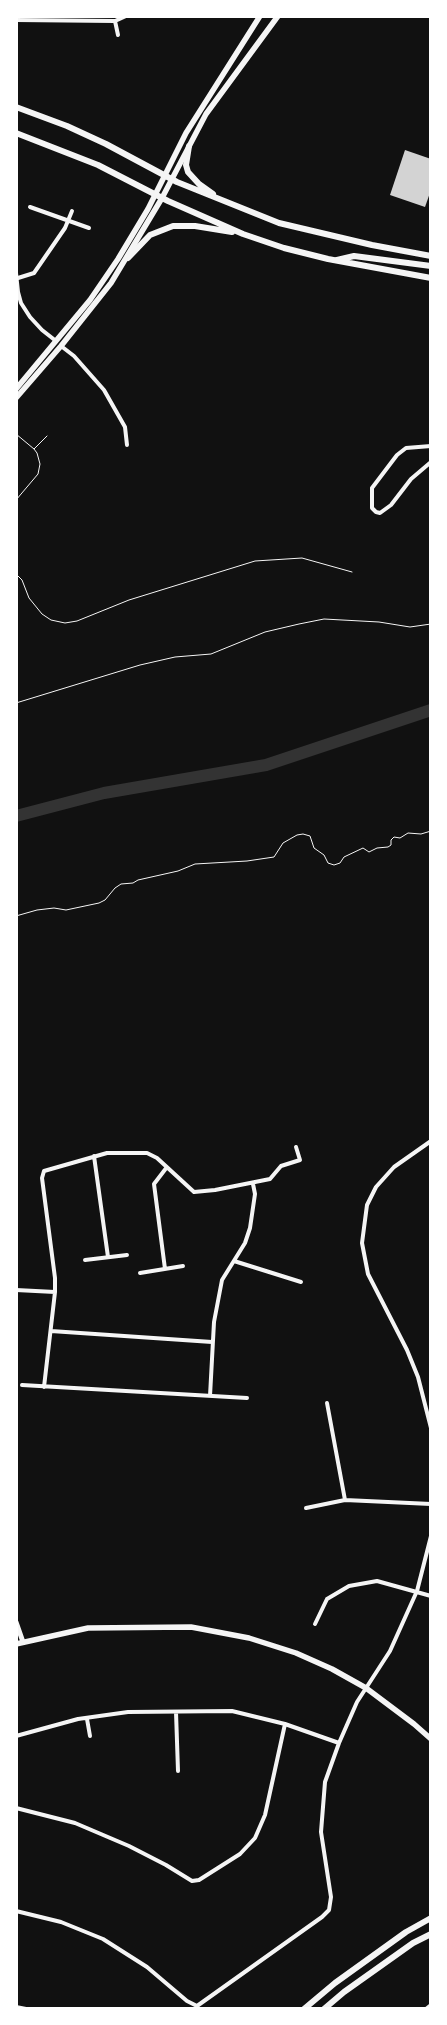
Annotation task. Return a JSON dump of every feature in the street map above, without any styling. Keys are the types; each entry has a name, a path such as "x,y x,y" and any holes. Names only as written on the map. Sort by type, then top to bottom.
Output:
{"main road":[{"path":"16,389 59,344 118,259 155,195 186,133 211,90 260,16"},
{"path":"16,398 111,283 128,258 162,198 206,114 278,16"},
{"path":"16,107 67,126 164,175 231,205 279,223 354,241 431,256"},
{"path":"16,133 98,165 155,195 243,234 284,248 336,261 431,278"},
{"path":"189,146 186,165 188,172 199,184 231,205"},
{"path":"128,258 150,235 163,228 195,226 243,234"},
{"path":"336,261 354,256 431,266"},
{"path":"19,1643 88,1628 191,1627 249,1638 296,1653 332,1669 366,1688 431,1739"},
{"path":"304,2009 335,1983 406,1932 431,1918"},
{"path":"324,2009 344,1992 413,1943 431,1934"}],"street":[{"path":"16,20 115,21 126,16"},
{"path":"115,21 118,35"},
{"path":"30,207 68,219 88,228"},
{"path":"72,211 65,228 34,273 17,276 18,292 30,317 74,356 104,390 125,427 127,445"},
{"path":"431,446 406,448 400,452 372,485 372,508 380,513 388,508 412,479 431,462"},
{"path":"431,1141 394,1167 376,1187 367,1205 362,1243 368,1274 418,1377 431,1428"},
{"path":"44,1387 55,1292 55,1278 42,1174 46,1170 107,1153 147,1153 156,1158 194,1192 227,1189 270,1180 281,1166 299,1161 300,1158 296,1147"},
{"path":"94,1156 108,1257"},
{"path":"165,1269 154,1184 166,1167"},
{"path":"210,1396 212,1342 222,1280 245,1244 253,1216 255,1194 253,1184"},
{"path":"85,1260 126,1255"},
{"path":"234,1261 300,1282"},
{"path":"140,1273 183,1266"},
{"path":"16,1290 55,1292"},
{"path":"51,1332 212,1342"},
{"path":"22,1386 247,1398"},
{"path":"327,1403 345,1500"},
{"path":"306,1508 345,1500 431,1504"},
{"path":"16,1911 61,1922 103,1939 147,1967 187,2001 197,2006 295,1938 329,1910 331,1897 321,1832 325,1782 357,1702 390,1651 417,1591 431,1536"},
{"path":"315,1624 327,1599 349,1586 377,1581 431,1596"},
{"path":"16,1622 19,1643"},
{"path":"16,1736 78,1719 128,1712 232,1711 285,1724 339,1743"},
{"path":"176,1712 178,1771"},
{"path":"86,1719 90,1736"},
{"path":"16,1808 75,1823 129,1846 192,1881 199,1880 240,1854 255,1838 265,1815 285,1724"},
{"path":"426,2009 431,2004"},
{"path":"16,2006 26,2009"}],"path":[{"path":"16,434 38,453 40,464 38,474 16,500"},
{"path":"34,449 46,436"},
{"path":"16,574 22,580 29,598 42,614 51,620 65,623 77,621 129,600 255,562 302,558 352,572"},
{"path":"16,703 140,664 175,657 211,654 265,632 324,619 379,622 410,627 431,624"},
{"path":"16,916 37,910 54,908 66,910 99,903 105,900 121,884 134,883 138,880 178,871 195,864 247,862 274,857 283,843 297,835 310,836 314,848 324,855 328,863 334,865 340,863 344,857 362,848 369,852 377,848 388,848 394,838 400,838 408,833 421,834 431,831"}],"building":[{"path":"405,150 431,159 431,190 425,207 390,195"}],"waterway":[{"path":"16,816 104,793 266,765 431,710"}]}
